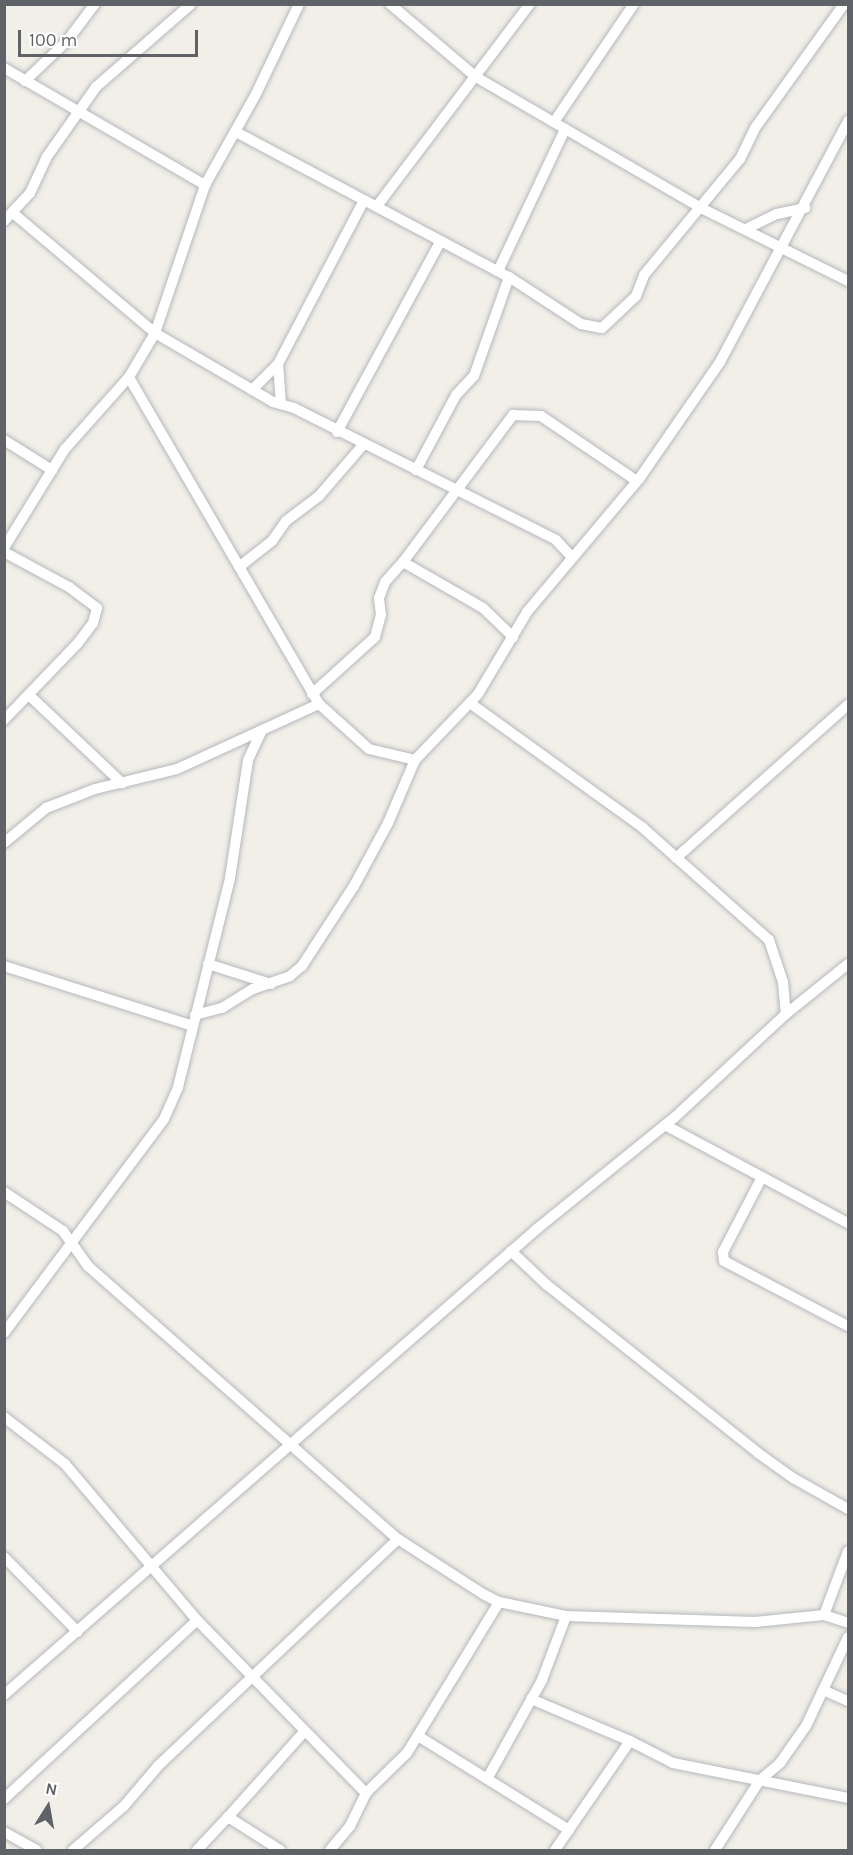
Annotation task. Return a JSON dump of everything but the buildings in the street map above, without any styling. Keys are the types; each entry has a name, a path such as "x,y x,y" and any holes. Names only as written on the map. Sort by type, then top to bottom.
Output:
{"street":[{"path":"25,81 67,41 95,4"},
{"path":"191,4 96,87 46,158 30,192 9,217 155,333 252,390 416,470 454,492 556,540 572,557"},
{"path":"4,720 30,696 78,643 93,623 97,608 69,587 4,550 52,470 129,377 155,333 205,185 236,132 299,4"},
{"path":"390,4 476,77 699,207 849,280"},
{"path":"377,206 530,4"},
{"path":"554,122 634,4"},
{"path":"236,132 509,277 581,324 602,328 636,296 644,274 740,159 755,128 844,4"},
{"path":"4,68 205,185"},
{"path":"4,966 194,1020 222,1008 252,989 272,984 302,966 354,886 388,823 415,760 470,703 527,612 637,481 720,362 805,208 849,121"},
{"path":"498,271 565,129"},
{"path":"252,390 278,364 364,200"},
{"path":"746,229 777,214 805,208"},
{"path":"337,432 440,242"},
{"path":"416,470 456,395 474,376 509,277"},
{"path":"278,364 281,404"},
{"path":"129,377 319,704 369,749 415,760"},
{"path":"312,694 375,637 381,589 404,562 510,418 522,413 541,416 577,437 637,481"},
{"path":"4,440 52,470"},
{"path":"239,567 272,541 286,520 319,496 363,445"},
{"path":"404,562 483,608 513,637"},
{"path":"30,696 122,783"},
{"path":"470,703 643,828 769,940 783,982 786,1014"},
{"path":"4,843 46,808 122,783 177,769 319,704"},
{"path":"676,858 849,705"},
{"path":"4,1333 71,1240 116,1187 164,1119 178,1087 230,878 248,760 262,730"},
{"path":"208,964 272,984"},
{"path":"4,1695 152,1570 511,1251 665,1125 786,1014 849,964"},
{"path":"665,1125 849,1223"},
{"path":"762,1177 723,1252 724,1261 849,1326"},
{"path":"4,1192 63,1231 88,1266 398,1539 461,1582 499,1602 566,1616 755,1622 824,1615 849,1623"},
{"path":"511,1251 547,1285 758,1453 793,1479 849,1509"},
{"path":"4,1417 65,1464 152,1570 197,1620 254,1675 304,1732 366,1793"},
{"path":"73,1851 124,1806 158,1766 398,1539"},
{"path":"824,1615 849,1551"},
{"path":"4,1557 78,1632"},
{"path":"330,1851 350,1826 366,1793 391,1771 418,1736 499,1602"},
{"path":"487,1779 531,1700 566,1616"},
{"path":"4,1799 197,1620"},
{"path":"715,1851 760,1780 784,1758 823,1690 849,1637"},
{"path":"823,1690 849,1701"},
{"path":"531,1700 630,1741 654,1757 673,1763 849,1798"},
{"path":"197,1851 304,1732"},
{"path":"418,1736 569,1830"},
{"path":"555,1851 630,1741"},
{"path":"228,1817 280,1851"},
{"path":"4,1832 36,1851"}]}
